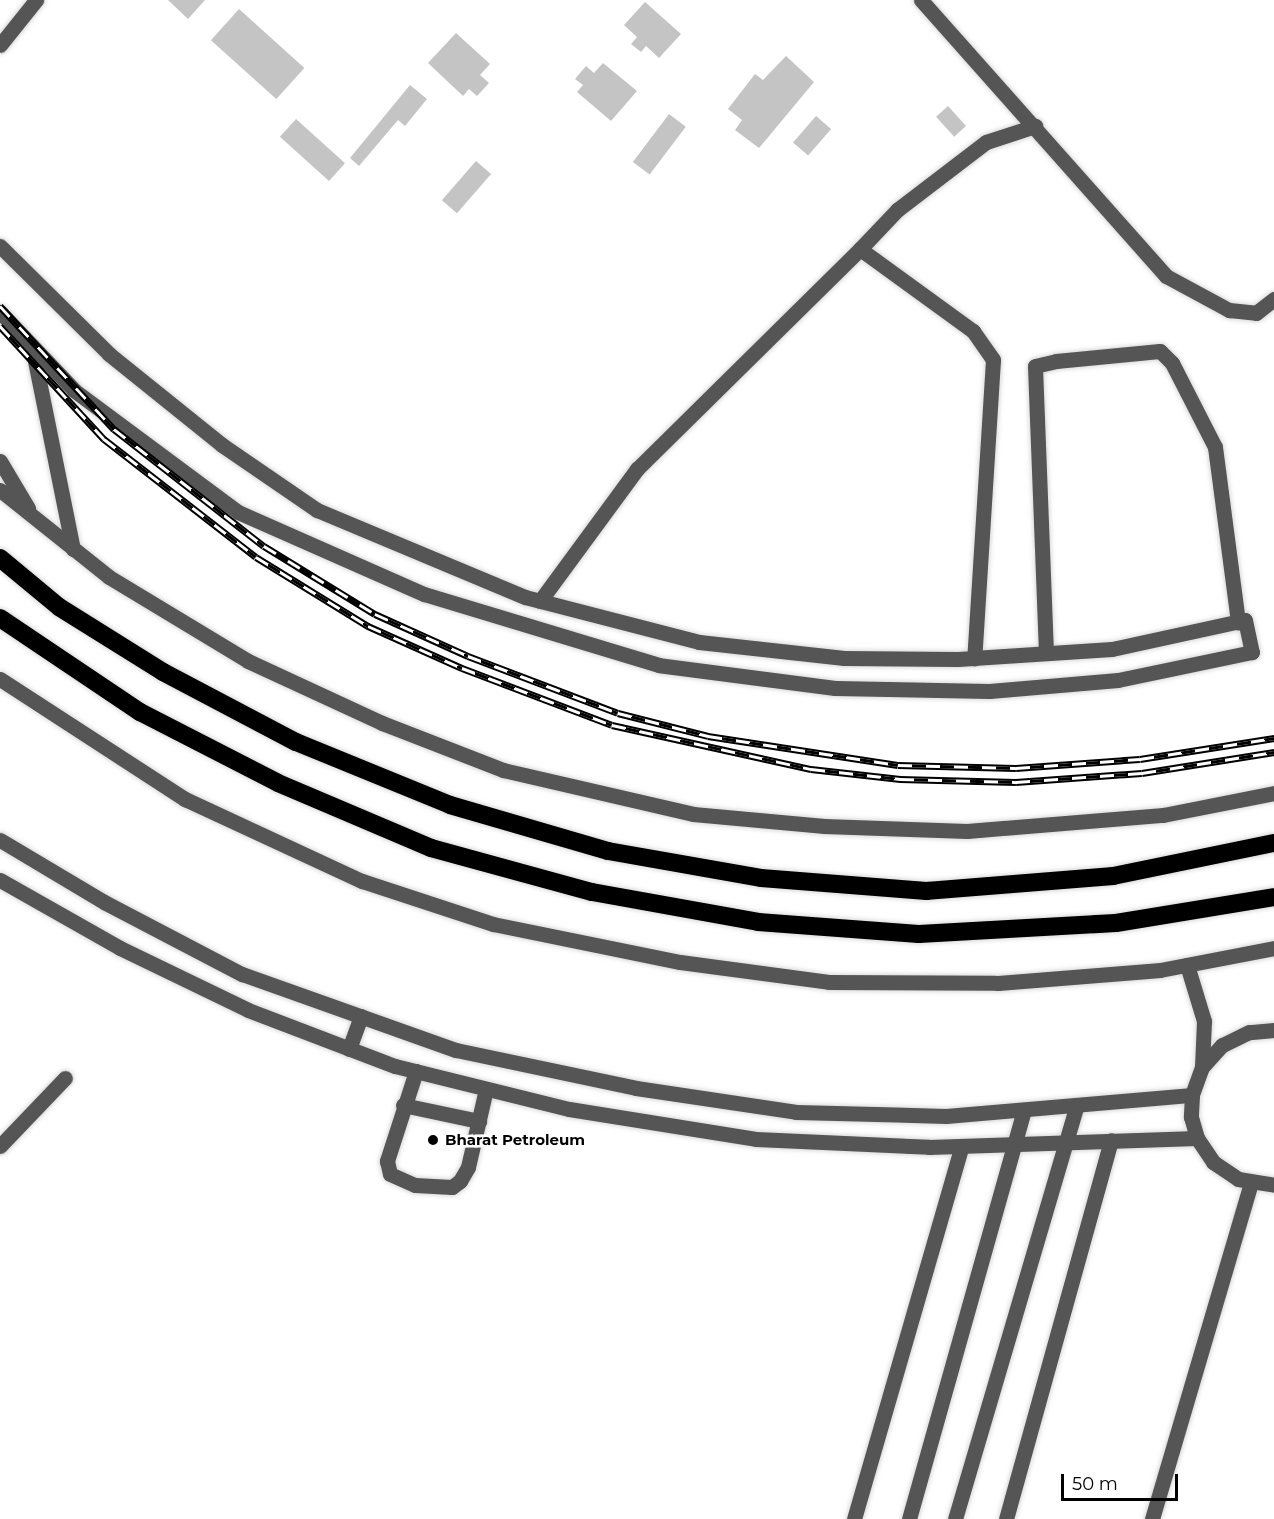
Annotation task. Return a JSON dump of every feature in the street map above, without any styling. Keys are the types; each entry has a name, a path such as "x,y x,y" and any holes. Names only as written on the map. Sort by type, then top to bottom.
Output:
{"highway":[{"path":"0,558 59,607 163,672 296,742 450,804 608,851 761,878 926,891 1113,876 1274,843"},
{"path":"0,618 140,712 278,783 431,848 592,892 758,922 919,934 1116,923 1274,897"}],"street":[{"path":"0,45 36,0"},
{"path":"921,0 1166,276 1229,310 1256,313 1274,299"},
{"path":"540,601 637,469 897,210 986,142 1035,126"},
{"path":"0,246 109,354 222,445 317,510 421,557 540,601 699,642 844,658 974,658 1112,649 1245,620 1252,652 1118,680 989,691 835,688 659,665 424,594 238,512 74,390 0,312"},
{"path":"860,249 973,331 993,360 974,658"},
{"path":"32,346 73,549"},
{"path":"1046,653 1035,366 1056,361 1160,351 1172,363 1215,447 1238,622"},
{"path":"0,461 34,517"},
{"path":"0,490 109,577 248,661 382,723 503,770 693,814 824,826 967,831 1164,815 1274,793"},
{"path":"0,679 185,799 362,881 493,924 680,962 830,982 998,983 1187,965 1274,948"},
{"path":"0,688 16,690"},
{"path":"0,840 104,902 242,974 456,1050 636,1088 796,1113 946,1116 1076,1107 1192,1095"},
{"path":"0,880 152,964 248,1010 349,1049 416,1071 569,1109 756,1139 962,1146 1197,1138"},
{"path":"1187,965 1204,1021 1202,1067 1192,1095 1197,1138 1213,1162 1251,1182 1274,1185"},
{"path":"349,1049 361,1016"},
{"path":"1202,1067 1222,1045 1249,1032 1274,1030"},
{"path":"416,1071 403,1105 387,1161 390,1174 415,1185 452,1187 460,1181 479,1121 486,1089"},
{"path":"0,1146 65,1078"},
{"path":"403,1105 479,1121"},
{"path":"955,1519 1076,1107"},
{"path":"909,1519 1024,1110"},
{"path":"1006,1519 1111,1140"},
{"path":"854,1519 962,1146"},
{"path":"1152,1519 1251,1182"}],"building":[{"path":"168,0 205,0 188,19"},
{"path":"645,2 681,34 659,58 646,46 641,52 631,44 637,37 624,25"},
{"path":"239,9 304,68 276,99 211,40"},
{"path":"456,33 490,64 480,75 489,83 477,96 469,89 463,96 428,63"},
{"path":"786,56 814,82 759,148 735,130 742,120 728,109 755,74 763,80"},
{"path":"603,63 637,91 611,121 577,92 583,85 575,79 586,66 594,73"},
{"path":"410,85 427,99 405,126 398,120 359,166 350,158"},
{"path":"948,106 966,126 954,137 936,117"},
{"path":"669,114 686,127 650,175 633,162"},
{"path":"816,116 831,129 808,156 793,142"},
{"path":"296,119 345,163 329,181 280,137"},
{"path":"476,161 491,174 457,213 442,200"}],"railway":[{"path":"0,306 114,429 264,546 375,614 468,656 618,713 708,736 898,765 1016,768 1140,759 1274,738"},
{"path":"0,326 104,439 256,557 368,626 462,668 612,725 811,769 900,779 1016,782 1142,773 1274,752"}],"place":[{"name":"Bharat Petroleum","path":"433,1140"}]}
